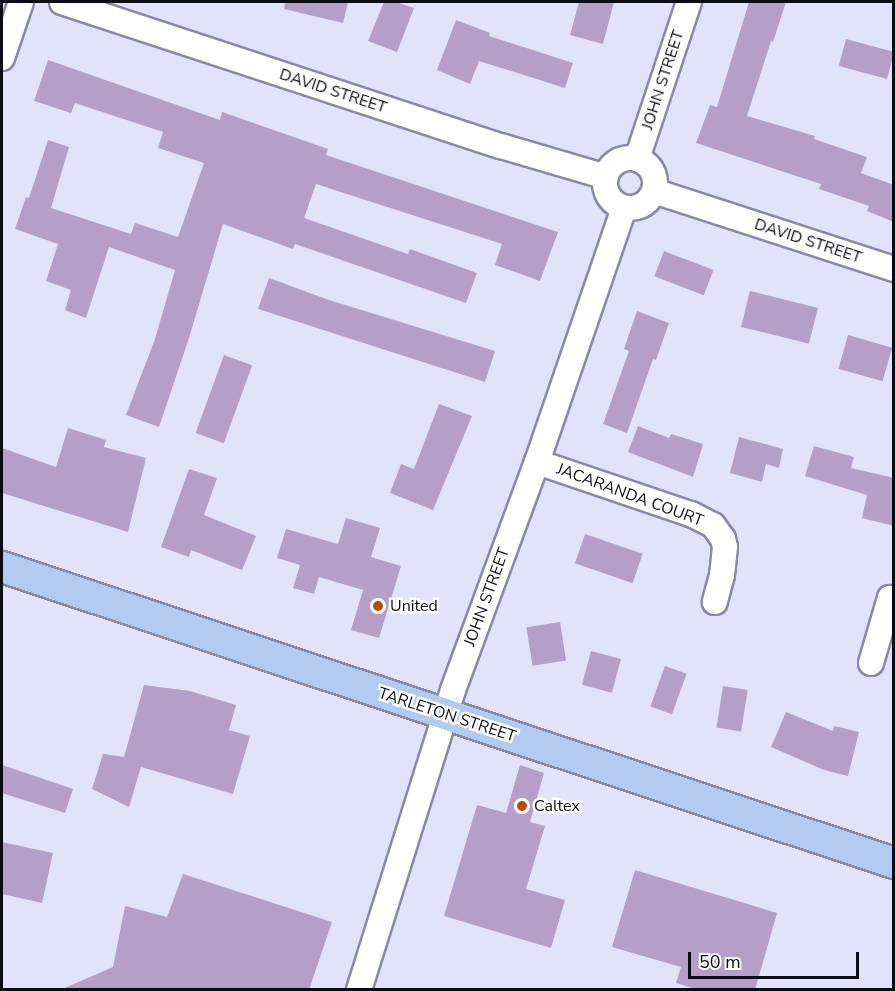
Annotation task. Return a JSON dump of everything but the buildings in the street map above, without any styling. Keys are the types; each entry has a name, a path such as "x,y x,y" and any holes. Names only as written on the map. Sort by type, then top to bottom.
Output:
{"main road":[{"name":"TARLETON STREET","path":"2,567 894,863"}],"street":[{"path":"2,58 21,2"},
{"name":"DAVID STREET","path":"62,2 501,146 606,177"},
{"name":"JOHN STREET","path":"638,159 689,2"},
{"path":"638,159 645,163 654,175 654,191 642,206 624,208 611,199 607,193 606,177 609,170 622,160 638,159"},
{"name":"DAVID STREET","path":"654,191 894,269"},
{"name":"JOHN STREET","path":"359,990 445,715 537,462 624,208"},
{"name":"JACARANDA COURT","path":"537,462 690,514 713,525 723,538 725,547 722,575 715,602"},
{"path":"871,663 890,598 894,599"}],"place":[{"name":"United","path":"378,606"},
{"name":"Caltex","path":"522,806"}]}
